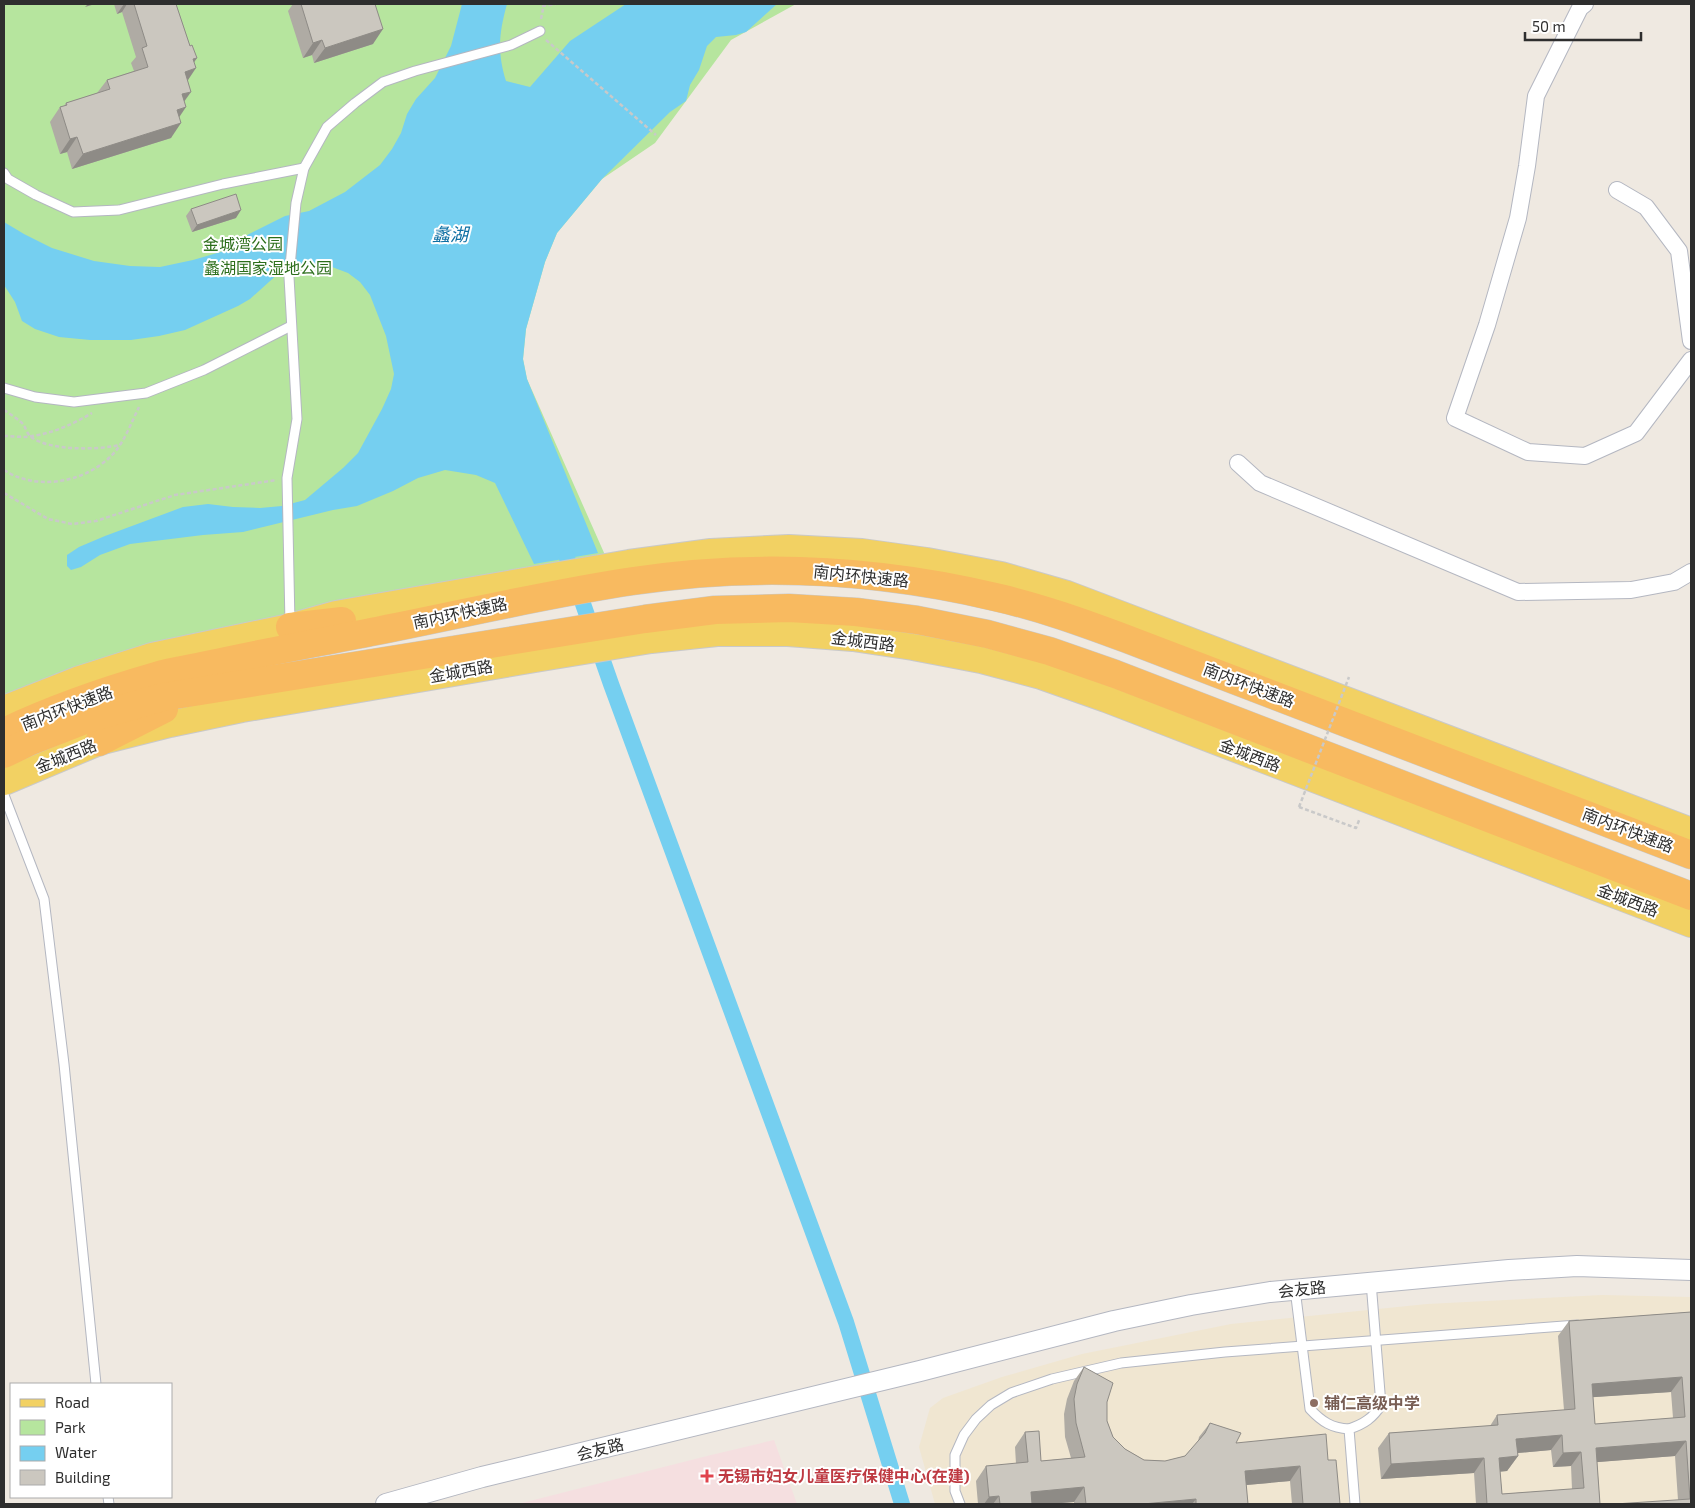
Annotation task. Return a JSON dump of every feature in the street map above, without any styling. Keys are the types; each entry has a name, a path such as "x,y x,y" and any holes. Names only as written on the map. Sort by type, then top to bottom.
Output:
{"highway":[{"name":"南内环快速路","path":"4,732 84,699 158,676 515,592 632,572 712,573 789,570 859,574 923,583 995,597 1060,615 1128,639 1691,855"},
{"path":"290,627 515,592"},
{"name":"南内环快速路","path":"4,754 31,741 90,718 163,697 236,685 532,648 648,629 715,610 789,608 856,612 917,620 987,634 1049,651 1115,674 1691,896"},
{"path":"99,742 166,708 236,685"}],"main road":[{"path":"632,572 711,552 790,548 862,552 927,561 1000,575 1067,594 1135,618 1691,831"},
{"path":"4,710 77,680 152,656 290,627"},
{"name":"金城西路","path":"648,629 717,633 788,633 853,638 981,660 1041,676 1106,699 1691,924"},
{"name":"金城西路","path":"4,782 99,742 170,724 532,648"}],"street":[{"path":"1585,4 1580,8 1536,96 1528,166 1518,218 1487,325 1455,418 1528,452 1585,456 1636,433 1691,360"},
{"path":"1617,190 1646,207 1679,251 1691,341"},
{"path":"1238,463 1260,483 1518,592 1631,590 1674,582 1691,572"},
{"name":"会友路","path":"386,1504 482,1477 1191,1304 1295,1289 1510,1270 1577,1266 1691,1270"}],"lane":[{"path":"290,627 290,543 287,478 296,419 289,277 296,203 304,168 327,127 383,82 415,71 511,45 540,31"},
{"path":"4,174 36,195 73,212 119,210 224,184 304,168"},
{"path":"4,388 35,397 74,402 146,393 204,370 291,326"},
{"path":"4,795 44,899 64,1064 96,1383"},
{"path":"1295,1289 1310,1409 1320,1420 1336,1428 1349,1429 1362,1425 1374,1417 1381,1405 1371,1282"},
{"path":"960,1504 955,1491 955,1455 964,1435 991,1405 1011,1392 1052,1379 1121,1363 1301,1346 1583,1324"},
{"path":"1349,1429 1355,1504"}],"path":[{"path":"540,31 543,5 556,4"},
{"path":"550,44 656,135"},
{"path":"4,470 12,475 43,483 65,480 89,472 110,457 120,444 146,393"},
{"path":"4,436 30,437 71,425 92,413 105,399"},
{"path":"4,410 22,424 30,437 43,442 74,449 103,448 120,444"},
{"path":"4,493 48,519 72,524 96,521 175,495 287,478"},
{"path":"1349,678 1299,807 1356,828 1361,814"},
{"name":"金城西路","path":"1296,789 1305,793"}],"shaded area":[{"name":"辅仁高级中学","path":"1602,1295 1691,1297 1691,1504 935,1504 919,1447 930,1408 943,1398 1002,1377 1082,1354 1231,1324 1427,1304"},
{"name":"无锡市妇女儿童医疗保健中心(在建)","path":"774,1440 797,1504 518,1504 707,1456"}],"green space":[{"name":"金城湾公园","path":"4,4 796,4 731,40 655,143 602,179 557,233 545,262 526,329 523,359 527,379 609,564 4,697"}],"water":[{"name":"蠡湖","path":"462,4 507,4 500,42 503,71 506,81 530,87 570,41 626,4 777,4 746,32 716,37 707,46 699,70 690,85 686,101 670,112 602,179 557,233 545,262 526,329 523,359 527,379 598,553 534,564 495,483 476,475 445,470 418,478 357,506 243,532 130,544 100,555 81,567 71,570 67,566 67,555 79,547 183,507 208,504 260,508 282,506 305,500 358,453 382,409 391,389 394,374 386,336 370,295 360,282 348,273 332,267 315,266 280,272 250,299 238,306 185,330 159,336 131,340 90,340 59,337 35,329 22,321 15,302 4,285 4,222 52,248 94,261 130,266 160,267 224,251 249,234 285,216 309,211 345,192 380,165 392,149 401,133 407,114 416,99 435,78 451,46"}],"building":[{"path":"134,4 176,4 190,46 192,45 197,58 193,59 196,68 185,72 191,92 182,94 186,107 177,110 181,123 83,154 77,137 70,139 60,107 67,105 66,103 110,89 107,80 148,67 142,48 147,46"},
{"path":"301,4 375,4 383,29 325,48 322,40 313,43"},
{"path":"236,194 241,210 197,225 191,209"},
{"path":"1691,1312 1691,1504 1615,1504 1690,1499 1686,1441 1596,1448 1600,1504 1487,1504 1484,1458 1391,1464 1389,1433 1498,1425 1497,1415 1575,1409 1569,1321","holes":["1682,1377 1685,1417 1595,1424 1592,1384","1562,1435 1563,1453 1581,1452 1584,1488 1502,1494 1499,1458 1518,1456 1516,1439"]},
{"path":"1084,1367 1113,1383 1107,1402 1107,1421 1113,1437 1125,1449 1144,1460 1165,1461 1185,1456 1205,1433 1210,1423 1241,1433 1236,1443 1326,1434 1328,1460 1336,1460 1340,1504 1303,1504 1300,1466 1245,1471 1248,1504 1196,1504 1196,1499 1143,1504 1086,1504 1084,1487 1031,1492 1032,1504 1000,1504 999,1496 989,1497 986,1466 1028,1462 1025,1432 1039,1431 1041,1461 1085,1457 1076,1423 1074,1399 1077,1384"}],"waterway":[{"path":"567,558 611,684 846,1322 902,1504"}],"place":[{"name":"辅仁高级中学","path":"1314,1403"},
{"name":"无锡市妇女儿童医疗保健中心(在建)","path":"707,1476"}],"park label":[{"name":"蠡湖国家湿地公园","path":"268,268"}]}
